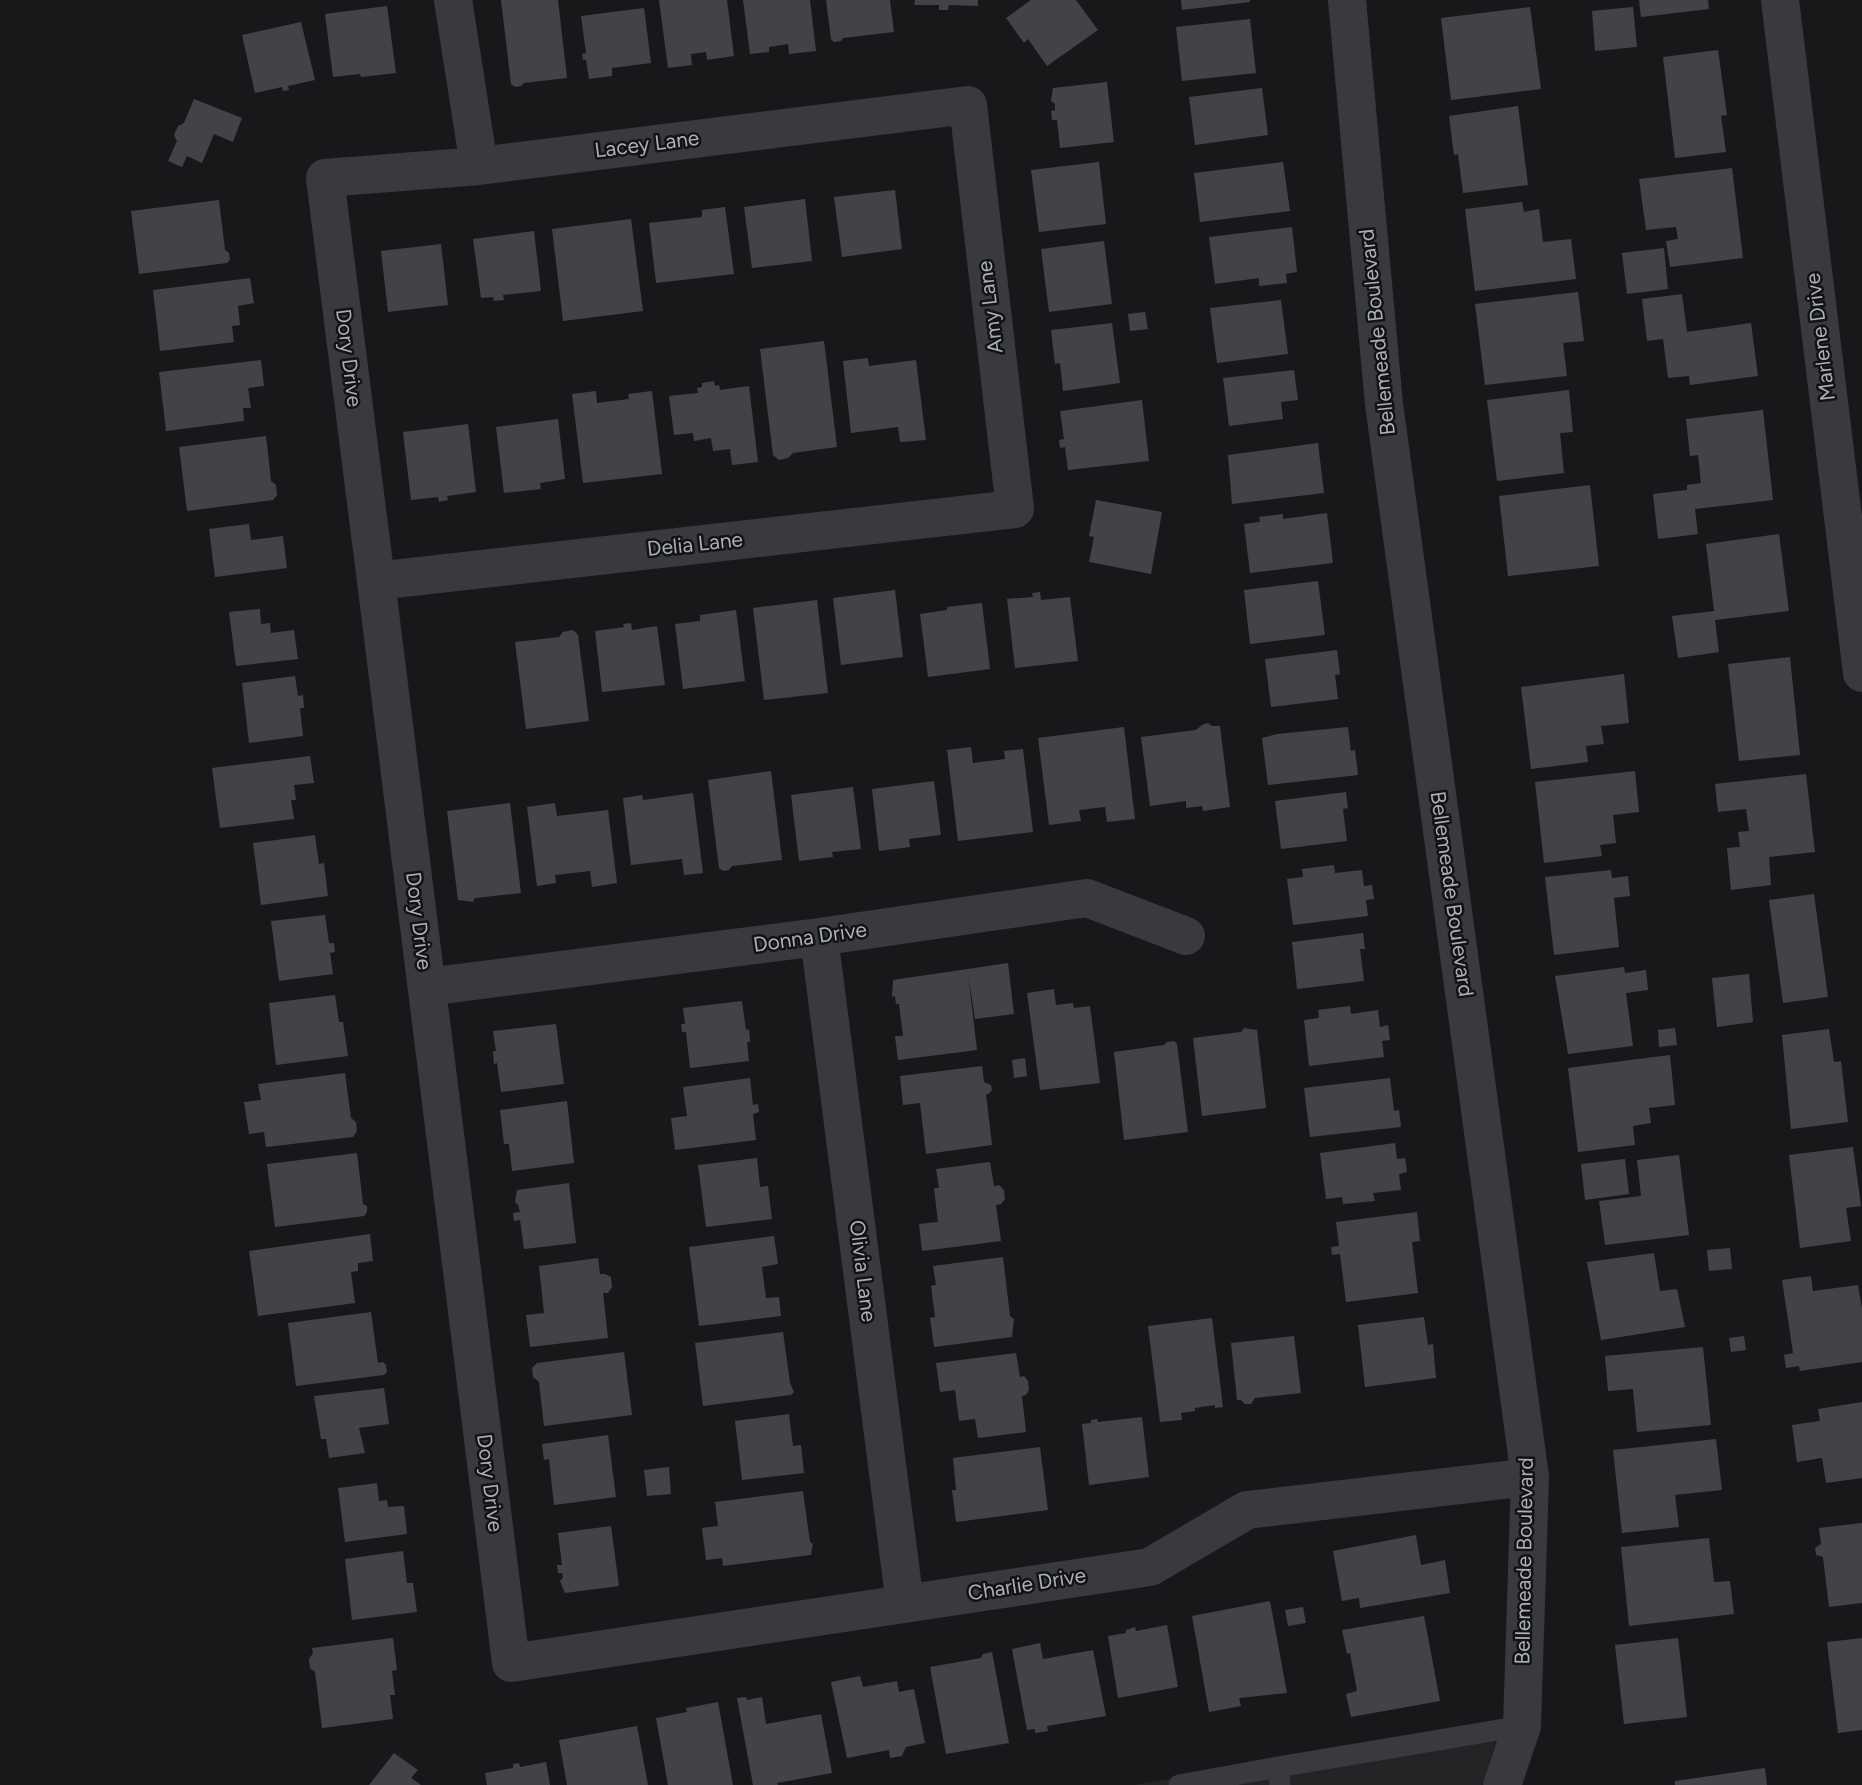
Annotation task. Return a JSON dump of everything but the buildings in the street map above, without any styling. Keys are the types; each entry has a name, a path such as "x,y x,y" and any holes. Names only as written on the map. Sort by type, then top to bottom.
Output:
{"street":[{"path":"453,0 479,166"},
{"name":"Bellemeade Boulevard","path":"1346,0 1384,404 1530,1477 1522,1726 1502,1785"},
{"name":"Marlene Drive","path":"1780,0 1862,673"},
{"name":"Lacey Lane","path":"325,178 479,166 968,104"},
{"name":"Amy Lane","path":"968,104 1015,509"},
{"name":"Dory Drive","path":"325,178 511,1663"},
{"name":"Delia Lane","path":"376,581 1015,509"},
{"name":"Donna Drive","path":"427,987 819,937 1087,898 1186,936"},
{"name":"Olivia Lane","path":"819,937 905,1604"},
{"name":"Charlie Drive","path":"511,1663 1150,1567 1247,1510 1530,1477"}],"lane":[{"path":"1179,1785 1279,1776 1522,1726"}],"shaded area":[{"path":"1502,1720 1482,1785 1134,1785"}]}
